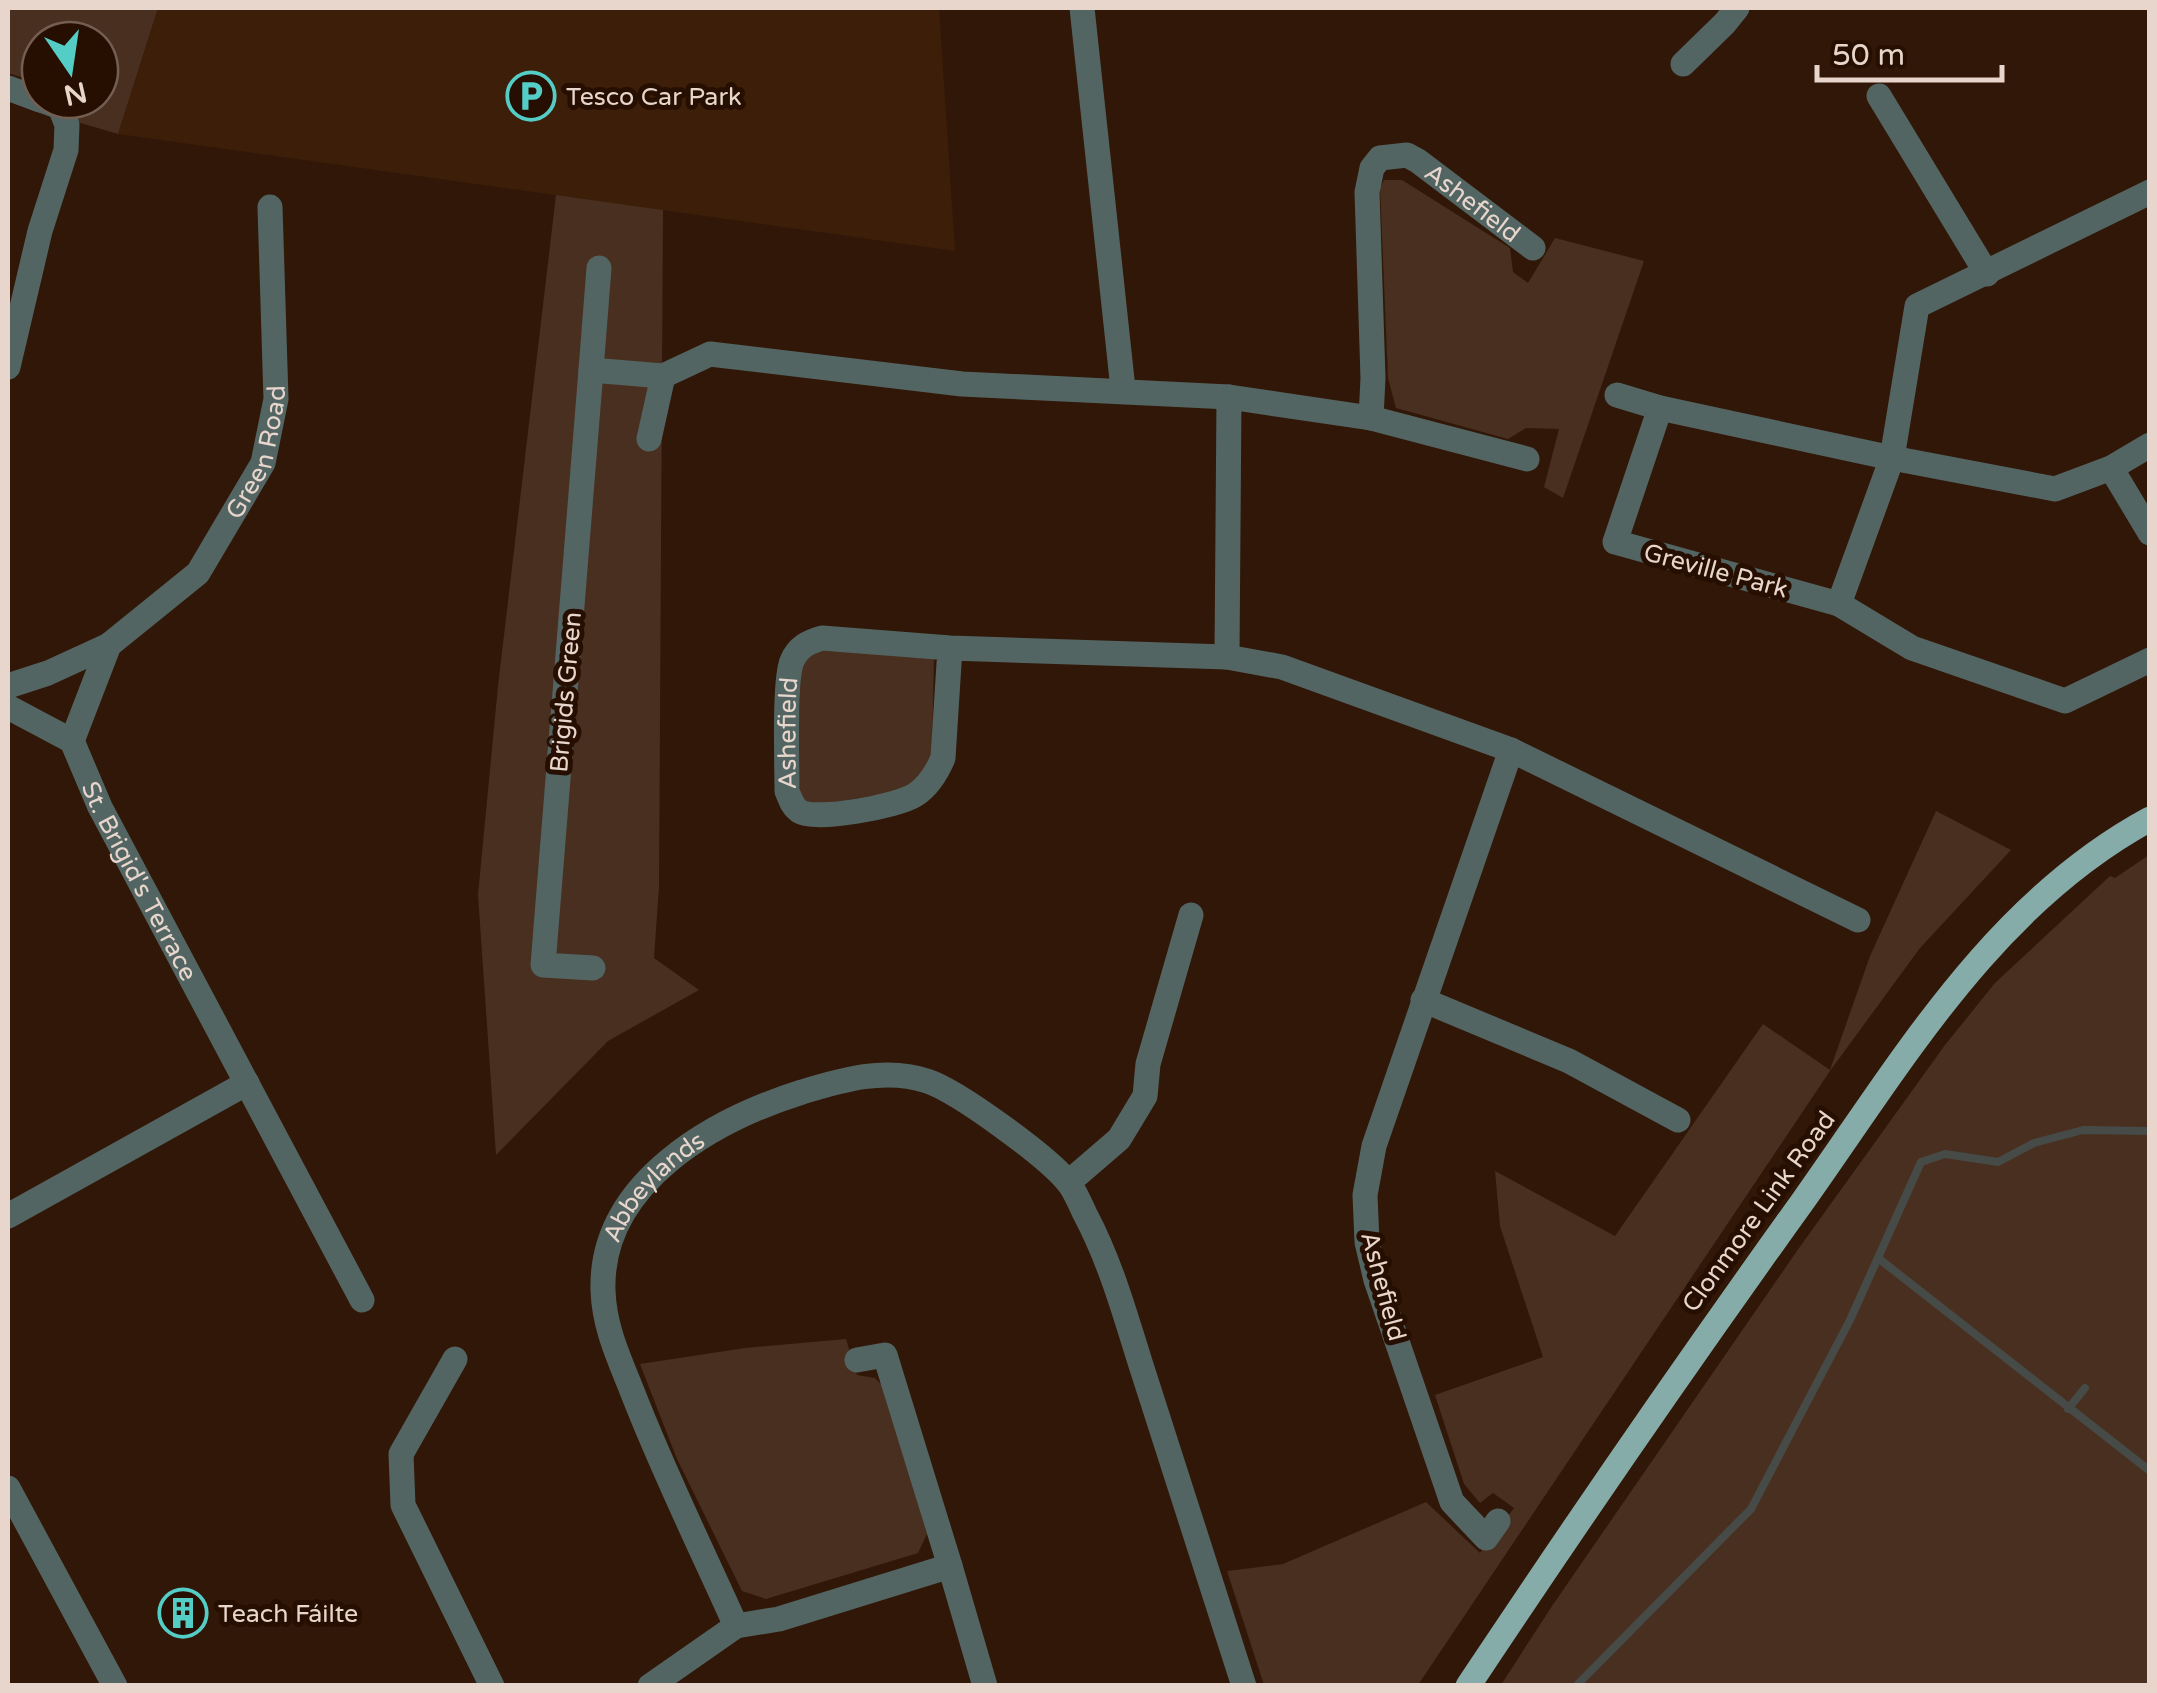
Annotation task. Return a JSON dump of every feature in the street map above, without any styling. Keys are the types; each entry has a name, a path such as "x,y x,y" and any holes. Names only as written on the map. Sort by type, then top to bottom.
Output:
{"main road":[{"name":"Clonmore Link Road","path":"1468,1686 1649,1416 1933,1013 2012,921 2112,840 2150,820"}],"street":[{"path":"1082,8 1123,389"},
{"path":"1683,64 1737,8"},
{"path":"1879,96 1987,274"},
{"path":"8,367 40,231 66,150 65,120"},
{"name":"Ashefield","path":"1370,418 1374,378 1368,192 1372,168 1380,158 1406,154 1418,161 1533,248"},
{"path":"1839,604 1892,458 1916,306 2150,192"},
{"name":"Green Road","path":"8,686 108,646 198,573 263,463 276,398 270,206"},
{"path":"598,268 591,370 662,376 710,354 962,384 1229,396 1370,418 1528,460"},
{"name":"Brigids Green","path":"591,370 543,964 593,968"},
{"path":"649,439 662,376"},
{"path":"1226,658 1229,396"},
{"path":"1617,396 2055,490 2111,468 2150,445"},
{"name":"Greville Park","path":"1660,408 1615,542 1839,604 1912,648 2065,701 2150,660"},
{"path":"2111,468 2150,534"},
{"name":"Ashefield","path":"950,648 944,758 918,794 899,803 816,816 801,813 787,791 789,666 802,646 822,638 950,648 1226,658 1282,667 1510,750 1858,920"},
{"path":"8,707 72,741 108,646"},
{"name":"St. Brigid's Terrace","path":"72,741 100,807 362,1300"},
{"name":"Ashefield","path":"1498,1521 1486,1538 1452,1502 1376,1280 1367,1242 1366,1195 1374,1146 1510,750"},
{"path":"1069,1182 1119,1139 1145,1096 1148,1064 1191,915"},
{"path":"1423,1000 1569,1062 1678,1120"},
{"name":"Abbeylands","path":"736,1626 608,1330 602,1289 607,1246 620,1218 648,1179 714,1128 756,1106 834,1082 872,1075 928,1081 952,1093 1048,1160 1069,1182 1106,1253 1244,1686"},
{"path":"8,1216 247,1083"},
{"path":"858,1360 885,1355 985,1686"},
{"path":"455,1359 401,1454 403,1505 492,1686"},
{"path":"8,1488 115,1686"},
{"path":"656,1684 736,1626 779,1618 950,1566"}],"shaded area":[{"path":"8,8 158,8 118,134 74,121 120,120 120,20 20,20 20,77 8,73"},
{"name":"Tesco Car Park","path":"158,8 939,8 955,251 118,134"},
{"path":"1384,180 1402,180 1510,248 1513,272 1528,283 1555,238 1644,261 1563,498 1544,487 1559,429 1526,428 1508,439 1396,408 1388,378 1380,188"},
{"path":"556,195 663,210 659,887 654,958 699,990 608,1041 496,1155 478,895 498,686"},
{"path":"828,646 934,655 932,758 908,790 811,806 800,795 797,760 801,670 805,657"},
{"path":"1936,811 2011,850 1920,948 1830,1071 1418,1685 1264,1685 1227,1571 1283,1564 1426,1502 1480,1553 1514,1508 1493,1493 1480,1503 1464,1484 1435,1395 1543,1357 1500,1226 1495,1171 1615,1236 1763,1024 1830,1070 1870,956"},
{"path":"2149,855 2149,1685 1501,1685 1799,1248 1945,1045 1995,983 2110,876 2115,878"},
{"path":"846,1339 857,1375 875,1378 884,1387 927,1534 918,1553 766,1599 742,1591 677,1459 640,1364 745,1348"}],"waterway":[{"path":"1576,1686 1751,1509 1850,1320 1921,1162 1945,1154 1998,1162 2034,1143 2083,1130 2150,1131"},
{"path":"1878,1258 2150,1471"},
{"path":"2068,1409 2085,1388"}],"place":[{"name":"Tesco Car Park","path":"531,96"},
{"name":"Teach Fáilte","path":"183,1613"}]}
